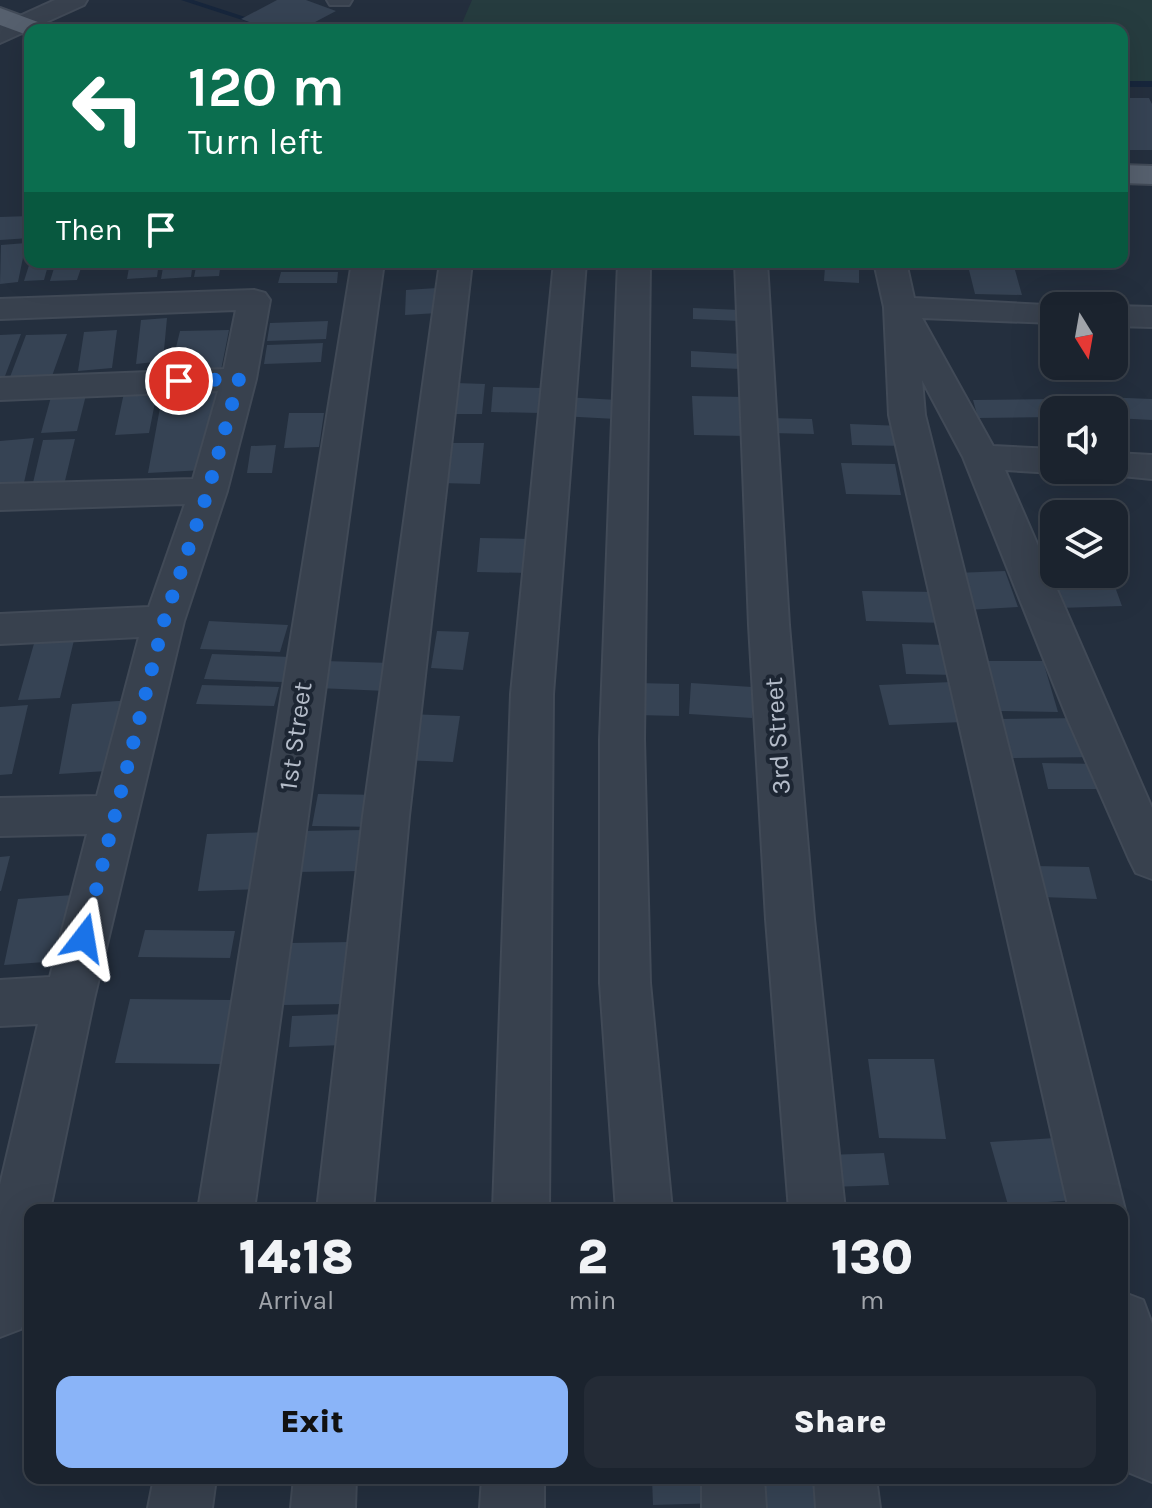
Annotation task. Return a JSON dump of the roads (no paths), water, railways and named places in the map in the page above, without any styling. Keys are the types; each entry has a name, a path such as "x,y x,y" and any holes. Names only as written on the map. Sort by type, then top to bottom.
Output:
{"main road":[{"path":"1128,174 1152,175"},
{"path":"1128,191 1152,192"}],"street":[{"path":"29,24 75,0"},
{"name":"1st Street","path":"227,1204 367,268"},
{"path":"346,1204 388,801 455,268"},
{"path":"521,1204 532,694 569,268"},
{"path":"634,268 622,739 625,983 643,1204"},
{"name":"3rd Street","path":"751,268 777,733 790,919 816,1204"},
{"path":"891,268 900,307 907,415 1096,1204"},
{"path":"0,309 254,300 239,379 208,491 164,621 115,815 69,999 0,1308"},
{"path":"900,307 1040,312"},
{"path":"900,307 981,457 1090,720 1152,859"},
{"path":"1128,316 1152,317"},
{"path":"0,389 239,379"},
{"path":"981,457 1040,460"},
{"path":"1128,466 1152,467"},
{"path":"0,497 208,491"},
{"path":"0,629 164,621"},
{"path":"0,817 115,815"},
{"path":"0,1003 69,999"},
{"path":"1128,1347 1152,1451"},
{"path":"180,1508 184,1484"},
{"path":"323,1508 325,1484"},
{"path":"512,1508 513,1484"},
{"path":"733,1484 734,1508"},
{"path":"846,1484 848,1508"}],"waterway":[{"path":"185,0 262,24"},
{"path":"1128,84 1152,84"}]}
